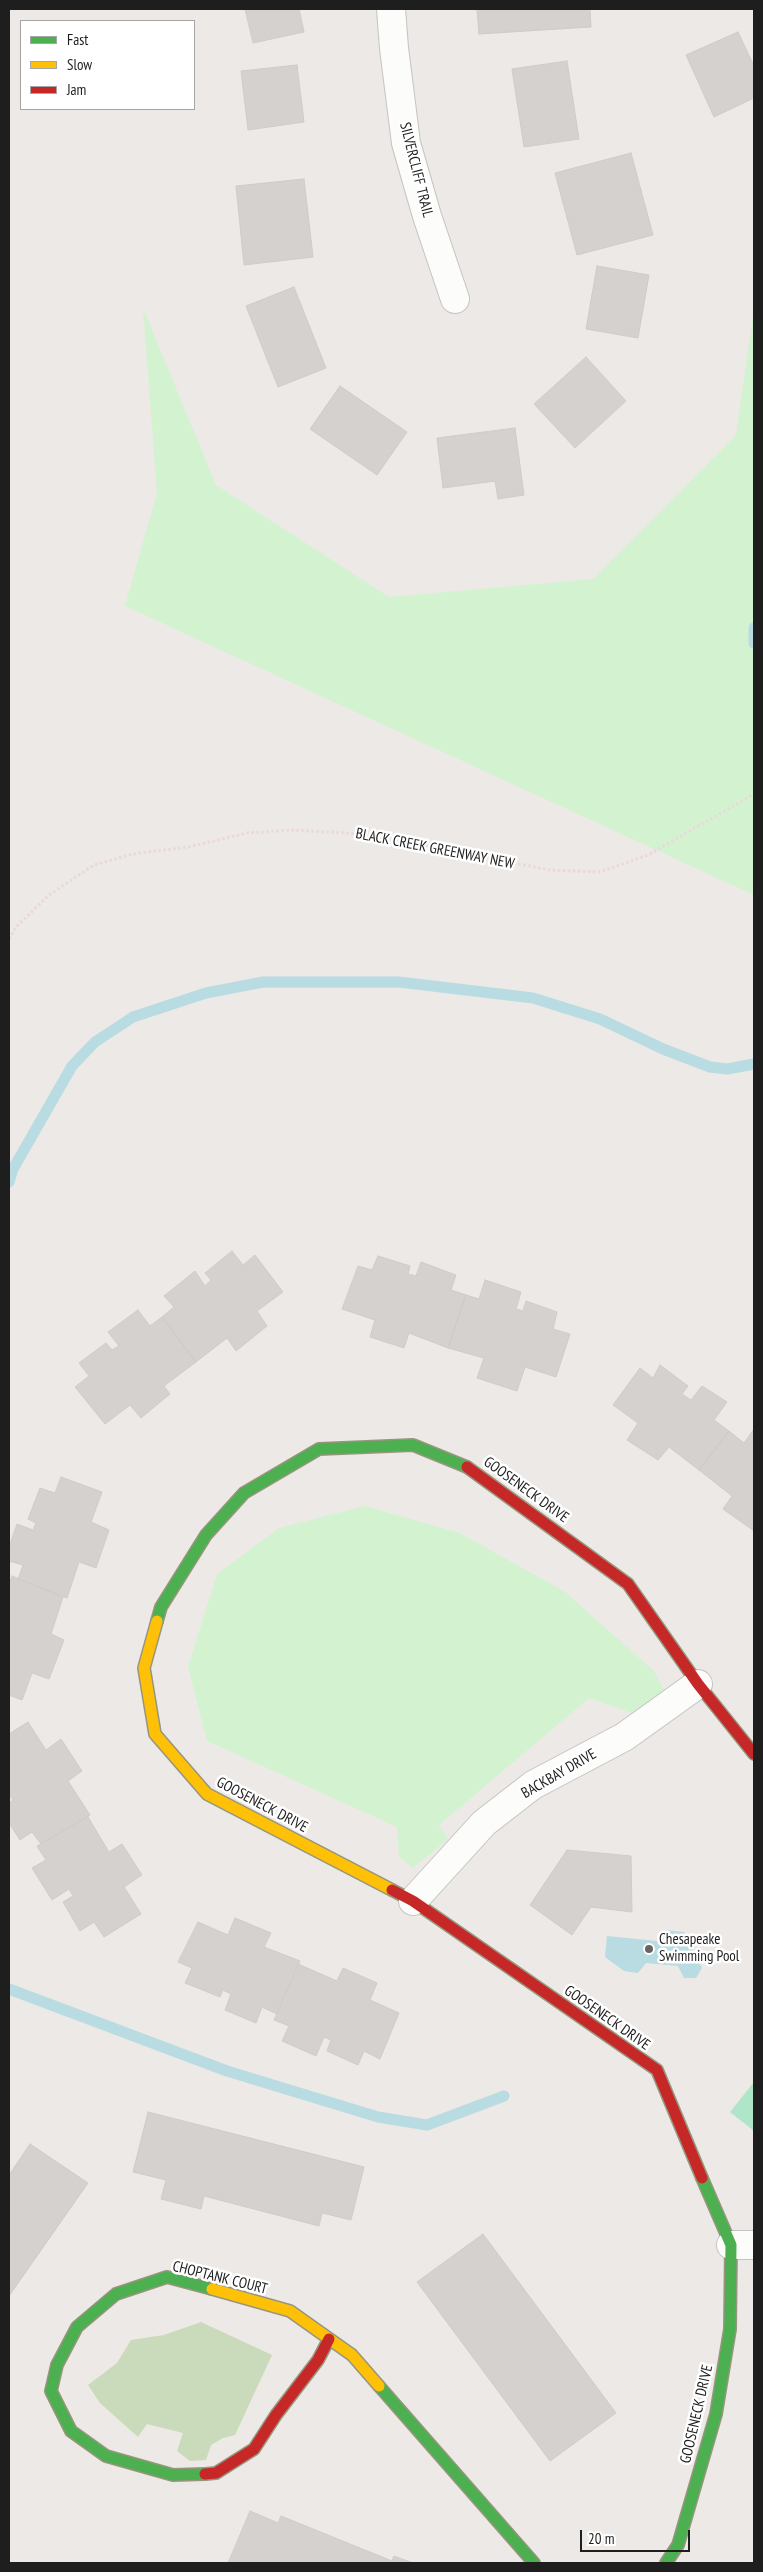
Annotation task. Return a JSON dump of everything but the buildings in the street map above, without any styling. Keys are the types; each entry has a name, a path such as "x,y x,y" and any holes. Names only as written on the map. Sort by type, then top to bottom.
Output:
{"street":[{"name":"SILVERCLIFF TRAIL","path":"391,9 406,143 427,216 455,299"},
{"name":"GOOSENECK DRIVE","path":"666,2563 678,2545 716,2414 742,2245 657,2070 413,1901 207,1794 155,1734 144,1668 161,1607 206,1535 244,1493 319,1449 413,1445 473,1469 628,1584 698,1684 754,1754"},
{"name":"BACKBAY DRIVE","path":"413,1901 484,1823 533,1785 624,1737 698,1684"},
{"name":"CHOPTANK COURT","path":"329,2339 318,2360 276,2415 254,2450 216,2473 173,2475 106,2456 71,2431 51,2391 57,2365 77,2327 116,2294 167,2277 290,2311 352,2355 534,2563"}],"path":[{"name":"BLACK CREEK GREENWAY NEW","path":"9,939 16,927 49,895 94,865 133,854 188,847 247,833 292,830 364,834 550,870 600,872 648,856 754,794"}],"green space":[{"path":"143,308 216,485 389,597 593,579 736,435 754,308 754,895 125,606 157,493"},
{"path":"365,1506 460,1533 565,1592 654,1671 664,1690 640,1716 589,1698 439,1825 448,1839 413,1868 399,1857 397,1827 207,1741 188,1667 217,1574 279,1528"},
{"path":"754,2082 754,2131 730,2112"},
{"path":"201,2322 272,2355 235,2435 223,2438 211,2445 206,2460 190,2461 177,2451 183,2433 147,2424 138,2437 100,2403 88,2385 117,2363 131,2340 164,2335"}],"water":[{"name":"Chesapeake Swimming Pool","path":"666,1930 684,1932 702,1968 696,1978 684,1978 678,1966 646,1963 638,1973 624,1971 605,1957 607,1936 657,1941"}],"waterway":[{"path":"754,628 754,643"},
{"path":"9,1182 13,1169 72,1066 95,1042 133,1017 206,993 263,982 399,982 533,998 600,1019 663,1049 710,1067 727,1069 754,1064"},
{"path":"9,1989 227,2071 378,2117 427,2125 504,2096"}],"traffic: fast":[{"path":"157,1621 161,1607 206,1535 244,1493 319,1449 413,1445 467,1467"},
{"path":"666,2563 678,2545 716,2414 730,2329 731,2245 702,2178"},
{"path":"205,2474 173,2475 106,2456 71,2431 51,2391 57,2365 77,2327 116,2294 167,2277 212,2289"},
{"path":"379,2386 534,2563"}],"traffic: slow":[{"path":"157,1621 144,1668 155,1734 207,1794 392,1890"},
{"path":"212,2289 290,2311 352,2355 379,2386"}],"traffic: jam":[{"path":"467,1467 628,1584 698,1684 754,1754"},
{"path":"392,1890 413,1901 657,2070 702,2178"},
{"path":"205,2474 216,2473 254,2449 276,2415 318,2360 329,2339"}],"place":[{"name":"Chesapeake Swimming Pool","path":"649,1949"}]}
